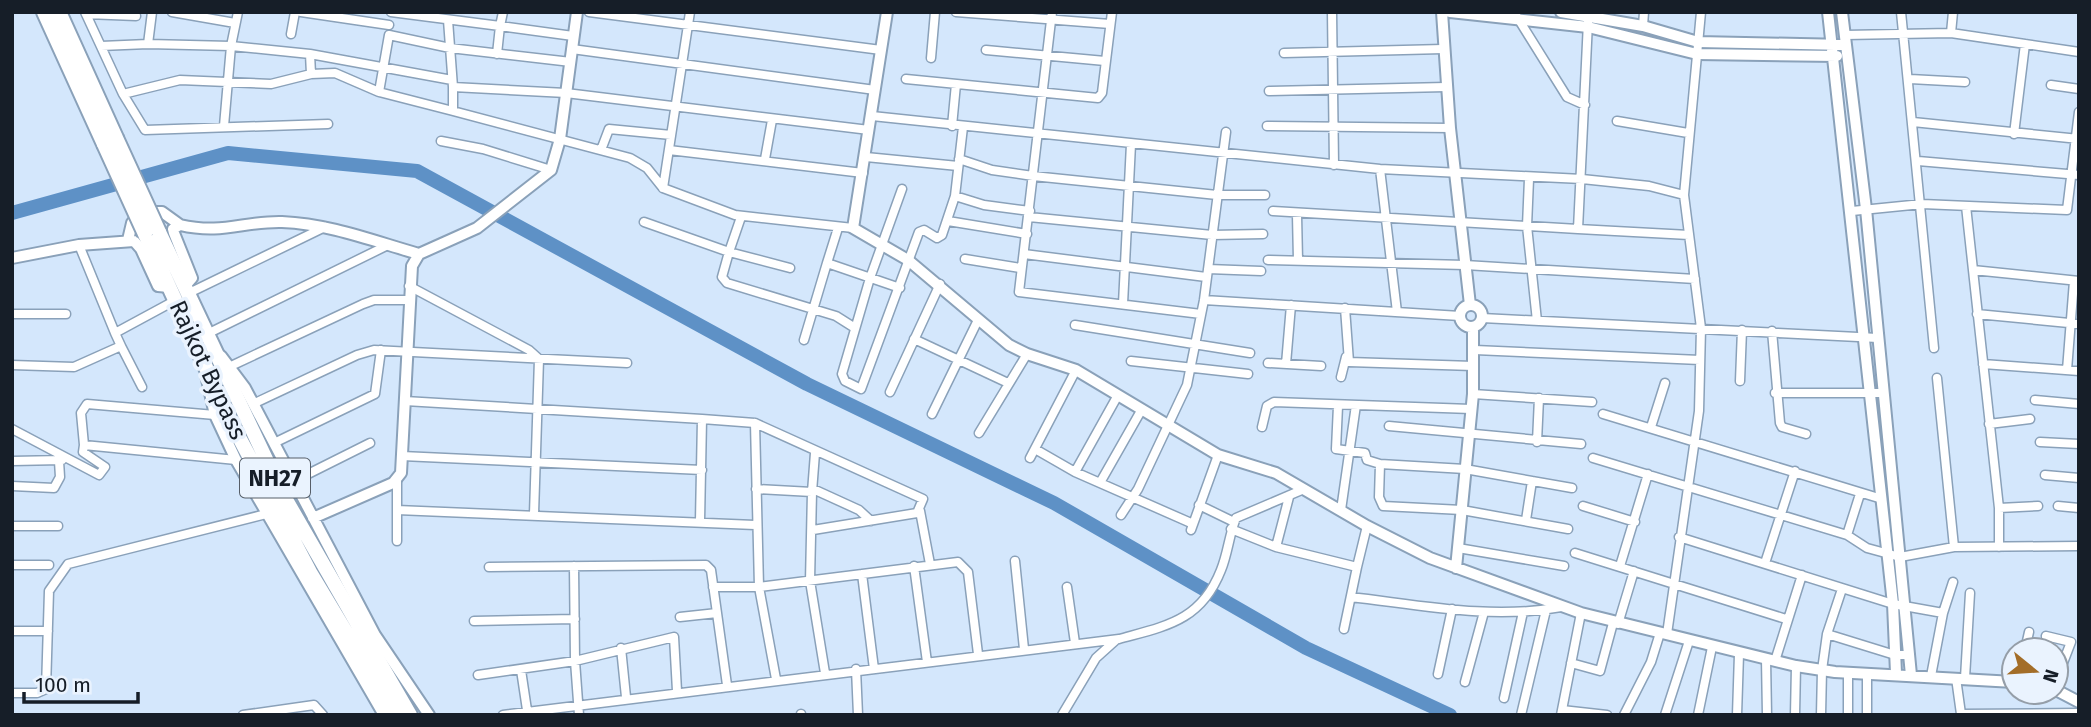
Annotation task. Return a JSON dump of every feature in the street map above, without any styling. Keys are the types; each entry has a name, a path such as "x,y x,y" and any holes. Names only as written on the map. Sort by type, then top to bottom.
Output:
{"highway":[{"name":"Rajkot Bypass","path":"48,14 180,292 204,361 230,420 310,572 396,715"},
{"name":"Rajkot Bypass","path":"180,292 207,334 281,491 410,715"}],"street":[{"path":"148,44 152,12"},
{"path":"172,12 235,23"},
{"path":"224,126 231,46 238,12"},
{"path":"291,34 295,12"},
{"path":"301,12 389,30 450,48 571,62"},
{"path":"379,92 391,12 573,36"},
{"path":"497,54 503,12"},
{"path":"397,541 397,479 402,456 412,266 419,254 477,228 551,170 560,139 577,12"},
{"path":"589,12 881,50"},
{"path":"663,188 690,12"},
{"path":"853,228 887,12"},
{"path":"931,58 935,12"},
{"path":"956,12 1052,15 1110,23"},
{"path":"906,79 1098,98 1102,93 1112,12"},
{"path":"1332,12 1334,165"},
{"path":"1442,12 1446,87 1470,305"},
{"path":"1450,12 1588,18 1697,54 1831,51 1846,45 1904,34 1951,33 2079,52"},
{"path":"1561,12 1643,26 1698,41 1831,51"},
{"path":"1643,26 1644,12"},
{"path":"1624,715 1664,633 1695,440 1701,328 1684,195 1701,12"},
{"path":"1828,12 1888,555 1911,675"},
{"path":"1842,12 1866,209 1900,557 1896,673"},
{"path":"1901,12 1910,79 1934,348"},
{"path":"1951,33 1953,12"},
{"path":"136,16 86,13 123,94 145,130 328,124"},
{"path":"1052,15 1019,292 1025,295 1201,314"},
{"path":"1516,16 1567,97 1585,105"},
{"path":"1578,229 1588,18"},
{"path":"448,20 453,111"},
{"path":"2014,134 2025,44"},
{"path":"101,46 231,46 310,54 384,67 452,84 566,93 869,130"},
{"path":"572,49 875,90"},
{"path":"1284,53 1443,49"},
{"path":"986,50 1105,61"},
{"path":"310,54 311,74"},
{"path":"123,94 180,80 271,84 311,74 335,73 379,92 630,158 647,168 663,188 741,217 853,228 908,260 940,284 1009,345 1027,354 1076,370 1218,455 1276,473 1367,526 1456,568 1581,613 1796,666 1848,672 2000,681"},
{"path":"1910,79 1965,82"},
{"path":"952,126 956,84"},
{"path":"2052,85 2079,89"},
{"path":"1269,91 1446,87"},
{"path":"2067,210 2075,174 2079,112"},
{"path":"872,116 1334,165 1529,179 1582,179 1648,186 1684,195"},
{"path":"765,159 772,120"},
{"path":"1617,121 1688,133"},
{"path":"1913,122 2077,139"},
{"path":"1267,126 1450,128"},
{"path":"902,189 881,243 842,378 861,389 919,232 924,230 941,238 948,221 955,196 963,127"},
{"path":"601,150 609,130 671,135"},
{"path":"1121,515 1184,394 1191,369 1204,300 1226,132"},
{"path":"441,141 483,149 551,170"},
{"path":"1123,304 1132,144"},
{"path":"669,150 765,159 863,173"},
{"path":"866,157 958,162 1033,176 1217,195 1265,195"},
{"path":"1918,161 2075,174"},
{"path":"1380,169 1397,312"},
{"path":"1529,179 1527,226 1537,321"},
{"path":"955,196 1029,214 1212,235 1264,234"},
{"path":"1852,211 1922,204 2079,212"},
{"path":"1966,206 1999,508 1999,547"},
{"path":"1273,211 1297,215 1386,217 1689,235"},
{"path":"128,240 132,223 141,212 162,212 180,225 211,231 279,222 327,226 419,254"},
{"path":"1297,215 1298,260"},
{"path":"741,217 723,280 836,316 855,328"},
{"path":"948,221 1027,234"},
{"path":"644,222 729,252 790,268"},
{"path":"180,225 173,229 192,278 180,292"},
{"path":"115,333 180,292 327,226"},
{"path":"804,340 838,228"},
{"path":"12,258 79,245 128,240 141,249 158,286 180,292"},
{"path":"79,245 115,333 142,387"},
{"path":"207,334 388,245"},
{"path":"1024,254 1207,273 1261,271"},
{"path":"965,259 1020,268"},
{"path":"1268,260 1465,265 1695,279"},
{"path":"827,263 900,288"},
{"path":"1973,270 2076,281 2075,323 2067,370"},
{"path":"890,392 940,284"},
{"path":"409,286 529,350 539,359 534,514"},
{"path":"231,366 363,304 374,300 409,300"},
{"path":"1204,300 1460,316"},
{"path":"1286,364 1291,305"},
{"path":"1473,327 1463,324 1460,316 1464,307 1470,305 1478,308 1482,318"},
{"path":"1341,377 1346,357 1345,308"},
{"path":"1977,313 2075,323"},
{"path":"12,314 66,314"},
{"path":"1456,568 1473,394 1473,327 1482,318 1878,338"},
{"path":"932,414 978,320"},
{"path":"1075,325 1250,353"},
{"path":"1740,381 1742,330"},
{"path":"1772,331 1775,393 1782,427 1806,434"},
{"path":"914,339 1008,383"},
{"path":"12,365 74,368 121,346"},
{"path":"214,349 231,366 375,635 429,715"},
{"path":"253,404 357,355 381,349 627,363"},
{"path":"274,443 375,394 381,349"},
{"path":"1475,350 1700,360"},
{"path":"979,433 1027,354"},
{"path":"1346,357 1353,364 1473,366"},
{"path":"204,361 215,415 236,460 384,715"},
{"path":"1131,361 1248,374"},
{"path":"1268,363 1321,366"},
{"path":"1983,364 2079,371"},
{"path":"1076,370 1032,453 1101,481 1191,526 1218,455"},
{"path":"1937,378 1954,547"},
{"path":"1651,426 1665,383"},
{"path":"1775,393 1883,393"},
{"path":"1473,394 1592,402"},
{"path":"1075,472 1118,396"},
{"path":"1536,442 1539,398"},
{"path":"2035,400 2079,404"},
{"path":"405,401 755,423 816,453 921,496 920,511 930,564"},
{"path":"1262,427 1267,406 1274,402 1471,409"},
{"path":"12,429 62,460 95,474 102,474 103,464 83,452 81,413 87,404 215,415"},
{"path":"1340,510 1356,405"},
{"path":"1338,406 1336,449 1365,453 1367,460 1380,464 1465,469 1572,488"},
{"path":"1101,481 1142,409"},
{"path":"1603,414 1651,426 1882,499"},
{"path":"700,521 702,419"},
{"path":"1989,424 2030,419"},
{"path":"755,423 755,525 759,587 776,679"},
{"path":"1388,426 1468,436 1581,444"},
{"path":"2040,442 2079,444"},
{"path":"294,481 370,443"},
{"path":"84,445 236,460"},
{"path":"816,453 810,581 825,673"},
{"path":"402,456 702,470"},
{"path":"1593,458 1847,535 1862,546 1888,555 1900,557 1954,547 2079,546"},
{"path":"12,461 62,460"},
{"path":"12,486 54,488 60,477 62,460"},
{"path":"1380,464 1379,497 1383,506 1462,510 1568,529"},
{"path":"1765,563 1795,471"},
{"path":"1620,566 1648,474"},
{"path":"2045,475 2079,478"},
{"path":"313,518 397,479"},
{"path":"1526,520 1532,481"},
{"path":"756,489 813,491 859,510 871,521"},
{"path":"503,715 626,697 1119,639 1180,621 1202,601 1220,573 1233,526 1240,514 1304,489"},
{"path":"1847,535 1860,494"},
{"path":"1276,547 1289,497"},
{"path":"1199,505 1233,526 1276,547 1357,568"},
{"path":"1583,506 1635,522"},
{"path":"1999,508 2038,506"},
{"path":"2058,506 2079,508"},
{"path":"397,510 755,525"},
{"path":"813,530 920,511"},
{"path":"12,693 41,692 46,689 49,591 68,564 266,513"},
{"path":"12,526 58,526"},
{"path":"1343,629 1367,526"},
{"path":"1679,537 1898,605 1943,612"},
{"path":"1458,548 1564,566"},
{"path":"1575,553 1786,619"},
{"path":"1015,561 1024,649"},
{"path":"713,587 759,587 958,562 968,572 978,654"},
{"path":"12,565 49,565"},
{"path":"489,567 706,565 711,570 727,685"},
{"path":"574,566 575,661 579,715"},
{"path":"914,566 926,662"},
{"path":"1571,663 1600,671 1634,571"},
{"path":"862,574 874,669"},
{"path":"1767,715 1770,660 1801,575"},
{"path":"1931,676 1943,612 1954,582"},
{"path":"1067,587 1075,643"},
{"path":"1821,715 1822,670 1828,634 1842,589"},
{"path":"1970,593 1960,678 1961,715 2079,713"},
{"path":"1351,597 1484,611 1523,612 1564,607"},
{"path":"1438,674 1452,609"},
{"path":"1521,715 1546,610"},
{"path":"1465,682 1484,611"},
{"path":"1504,698 1523,612"},
{"path":"680,617 717,613"},
{"path":"1581,613 1562,713 1607,715"},
{"path":"474,621 575,619"},
{"path":"12,631 48,631"},
{"path":"2028,636 2029,632"},
{"path":"1828,634 1895,655 1909,654"},
{"path":"478,675 575,661 674,637 677,691"},
{"path":"1062,715 1096,658 1119,639"},
{"path":"1665,715 1689,641"},
{"path":"1698,715 1712,647"},
{"path":"621,648 626,697"},
{"path":"1737,715 1739,654"},
{"path":"1794,715 1796,666"},
{"path":"856,669 858,715"},
{"path":"522,670 527,710"},
{"path":"1848,672 1848,715"},
{"path":"1867,673 1867,715"},
{"path":"243,715 314,705 323,715"}],"waterway":[{"path":"12,213 228,153 417,171 807,384 1054,503 1306,648 1450,715"}]}
